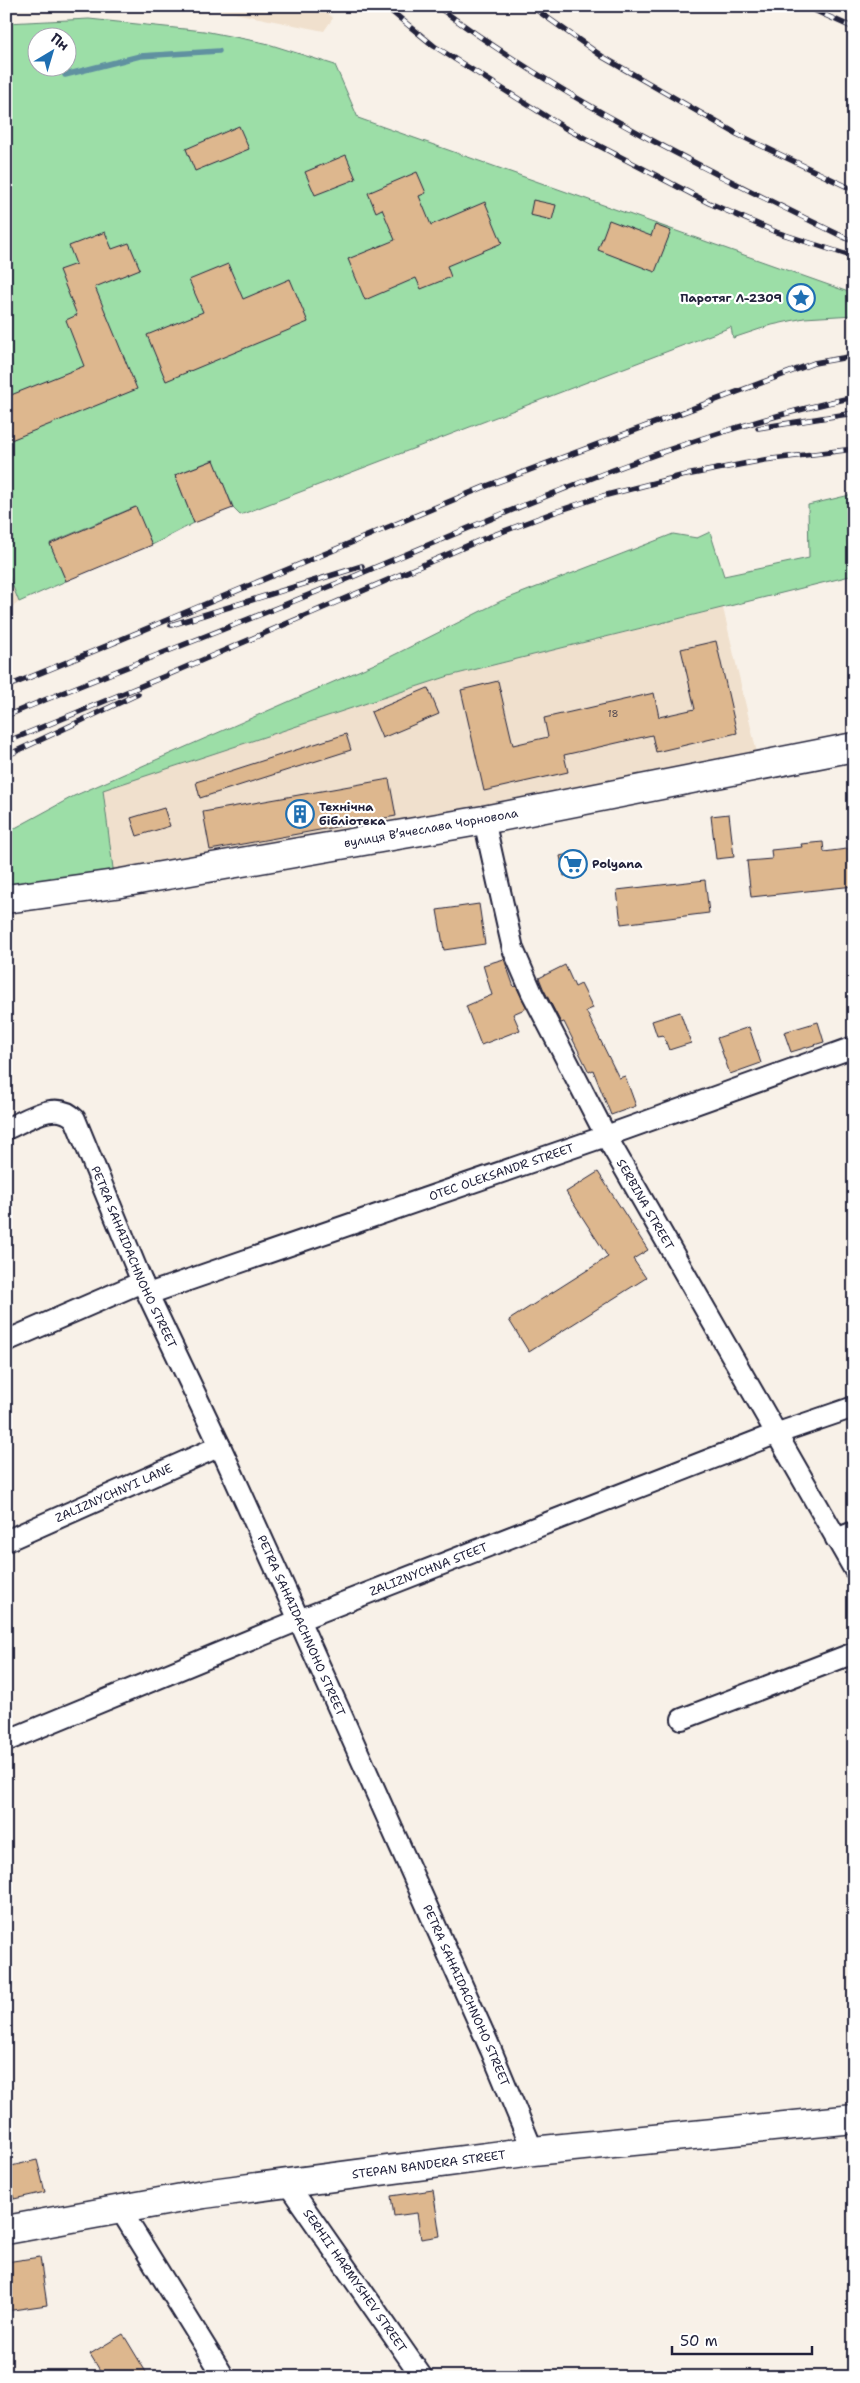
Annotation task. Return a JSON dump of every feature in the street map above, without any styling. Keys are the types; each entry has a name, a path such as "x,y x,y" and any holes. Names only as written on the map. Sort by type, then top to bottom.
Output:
{"street":[{"name":"вулиця Вʼячеслава Чорновола","path":"6,899 115,884 484,820 854,748"},
{"name":"SERBINA STREET","path":"484,820 512,949 520,970 606,1136 776,1434 845,1535 854,1569"},
{"name":"OTEC OLEKSANDR STREET","path":"6,1341 145,1288 606,1136 854,1046"},
{"name":"PETRA SAHAIDACHNOHO STREET","path":"6,1129 48,1111 59,1109 70,1114 75,1120 145,1288 220,1446 299,1620 491,2050 533,2151"},
{"name":"ZALIZNYCHNA STEET","path":"6,1741 299,1620 776,1434 854,1407"},
{"name":"ZALIZNYCHNYI LANE","path":"6,1541 220,1446"},
{"path":"682,1719 854,1652"},
{"name":"STEPAN BANDERA STREET","path":"6,2230 204,2194 533,2151 854,2119"},
{"name":"SERHII HARMYSHEV STREET","path":"287,2184 422,2377"},
{"path":"120,2209 224,2377"}],"shaded area":[{"path":"199,6 320,6 333,18 324,31"},
{"path":"6,569 19,602 6,612"},
{"path":"723,608 760,766 115,884 103,790 449,676"}],"green space":[{"path":"89,19 204,31 265,43 335,65 358,118 854,294 854,315 804,318 772,325 733,338 731,327 240,515 234,509 213,460 175,475 194,523 152,545 135,507 50,543 66,581 19,602 6,569 6,23"},
{"path":"854,494 854,575 449,676 103,790 115,884 6,899 6,833 74,796 388,658 501,601 673,534 697,538 710,532 724,576 809,558 808,505"}],"building":[{"path":"239,126 249,149 195,171 186,149"},
{"path":"346,155 356,179 315,195 305,172"},
{"path":"417,172 426,193 419,196 431,225 485,202 502,243 447,266 451,277 421,289 416,278 365,300 348,259 395,240 382,209 376,212 368,193"},
{"path":"533,200 556,205 552,220 530,215"},
{"path":"609,220 651,236 655,225 671,231 655,272 598,250"},
{"path":"105,232 112,249 129,243 140,269 95,287 137,389 6,442 6,397 84,366 66,320 77,315 59,270 76,264 69,246"},
{"path":"228,264 243,299 290,279 308,322 166,381 147,335 203,312 189,280"},
{"path":"214,460 233,508 194,523 175,475"},
{"path":"136,507 152,545 66,581 50,544"},
{"path":"716,641 737,733 656,752 652,735 564,755 568,772 484,791 461,690 498,681 513,745 548,737 544,718 654,693 659,717 695,709 681,649"},
{"path":"428,688 439,714 382,738 371,712"},
{"path":"346,734 351,750 200,798 196,782"},
{"name":"Технічна бібліотека","path":"389,779 396,816 210,850 203,812"},
{"path":"164,808 170,826 137,836 131,818"},
{"path":"729,814 734,857 716,859 711,816"},
{"path":"823,842 824,852 854,848 854,886 751,897 747,861 772,859 771,850 802,847 801,844"},
{"name":"Polyana","path":"582,851 586,871 564,876 560,856"},
{"path":"705,880 709,913 621,924 617,890"},
{"path":"479,904 485,944 444,950 437,910"},
{"path":"504,959 514,987 516,986 527,1008 513,1014 520,1030 481,1045 466,1006 492,995 483,965"},
{"path":"565,965 575,987 581,984 593,1008 586,1011 619,1078 625,1076 636,1106 611,1115 593,1070 589,1072 564,1022 561,1023 543,988 539,978"},
{"path":"680,1012 691,1043 669,1050 663,1035 657,1036 652,1021"},
{"path":"818,1022 824,1042 791,1052 784,1032"},
{"path":"749,1027 761,1063 730,1074 717,1038"},
{"path":"598,1172 648,1250 633,1259 646,1278 529,1352 509,1320 608,1257 566,1192"},
{"path":"37,2160 45,2192 14,2199 7,2167"},
{"path":"433,2190 440,2236 421,2239 417,2213 394,2216 391,2196"},
{"path":"40,2257 47,2305 6,2311 6,2262"},
{"path":"123,2334 149,2377 104,2377 90,2354"}],"waterway":[{"path":"78,72 140,56 219,51"}],"railway":[{"path":"385,6 434,46 565,128 709,203 776,232 854,257"},
{"path":"437,6 536,74 640,134 854,242"},
{"path":"531,6 603,57 737,134 854,190"},
{"path":"805,6 854,28"},
{"path":"110,644 484,487 814,363 854,356"},
{"path":"6,716 313,593 601,474 726,431 790,412 854,397"},
{"path":"758,428 854,413"},
{"path":"6,742 170,674 483,539 555,512 603,496 681,476 764,460 854,449"},
{"path":"171,625 362,566"},
{"path":"6,687 116,642"},
{"path":"6,756 138,694"}],"place":[{"name":"Паротяг Л-2309","path":"801,298"},
{"name":"Технічна бібліотека","path":"300,814"},
{"name":"Polyana","path":"573,864"}]}
